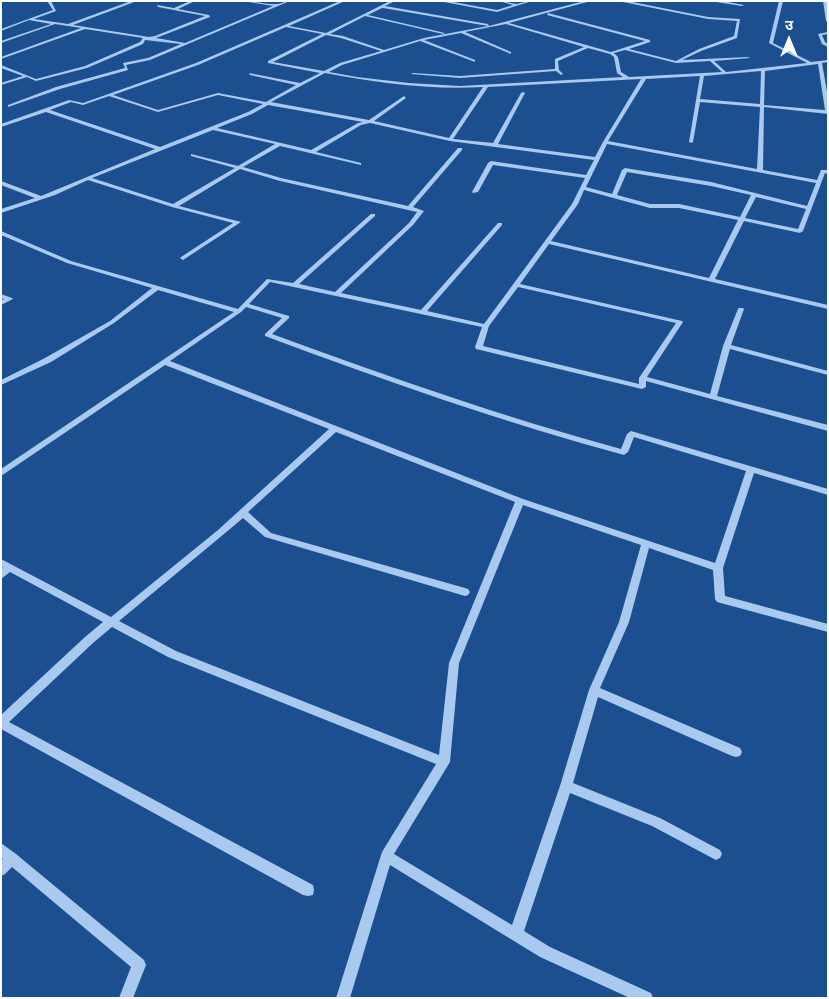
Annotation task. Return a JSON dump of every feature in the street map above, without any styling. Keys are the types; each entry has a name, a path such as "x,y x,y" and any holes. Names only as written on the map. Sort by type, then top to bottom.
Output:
{"street":[{"path":"3,28 54,10 49,1"},
{"path":"67,26 135,1"},
{"path":"175,9 194,1"},
{"path":"245,1 276,5"},
{"path":"10,106 58,88 127,69 124,64 149,59 288,1"},
{"path":"1,126 71,101 83,104 197,64 343,1"},
{"path":"393,1 269,62 321,73 408,84 460,87 725,73 828,61"},
{"path":"440,1 497,11 530,1"},
{"path":"500,1 517,5"},
{"path":"1,211 40,198 250,114 300,84 341,64 420,40 505,24 589,1"},
{"path":"620,1 708,18 739,20 736,37 700,50 676,62"},
{"path":"712,1 742,5"},
{"path":"781,1 771,43 809,62"},
{"path":"825,1 828,22"},
{"path":"1,66 36,80 86,67 142,43 144,39 156,37 209,16 158,6"},
{"path":"382,6 494,26"},
{"path":"546,13 649,41 610,53"},
{"path":"365,15 448,34"},
{"path":"29,19 144,39 185,44"},
{"path":"1,42 53,24"},
{"path":"505,24 610,53 616,57 618,72 627,78"},
{"path":"283,26 342,37 382,50"},
{"path":"1,58 83,29"},
{"path":"461,32 510,53"},
{"path":"828,33 820,34 824,43 828,46"},
{"path":"420,40 474,61"},
{"path":"569,81 557,70 556,60 587,47"},
{"path":"626,49 676,62 748,58"},
{"path":"710,60 725,73"},
{"path":"698,100 828,112 820,62"},
{"path":"413,74 460,77 557,70"},
{"path":"760,171 763,70"},
{"path":"250,74 300,84"},
{"path":"691,142 702,74"},
{"path":"1,84 27,76"},
{"path":"516,285 680,322 643,378 642,387 479,347 486,326 575,204 605,142 644,78"},
{"path":"450,140 486,86"},
{"path":"495,145 522,93"},
{"path":"109,95 158,111 218,94 370,122 450,140 597,159"},
{"path":"312,152 360,124 370,122 404,98"},
{"path":"46,110 162,149"},
{"path":"212,128 359,164"},
{"path":"605,142 819,182"},
{"path":"174,206 279,144"},
{"path":"409,208 460,149"},
{"path":"193,155 280,179 421,211 411,224 337,294"},
{"path":"475,192 491,164 588,177"},
{"path":"614,196 625,170 711,184 809,208"},
{"path":"583,188 650,206 680,206 800,231 823,171 828,172"},
{"path":"87,178 174,206 238,222 183,258"},
{"path":"1,183 40,198"},
{"path":"711,280 754,195"},
{"path":"295,285 373,215"},
{"path":"422,312 500,224"},
{"path":"1,233 69,262 157,287 287,317 267,335 407,386 556,435 624,452 631,434 828,492"},
{"path":"547,242 828,307"},
{"path":"1,474 242,308 269,280 486,326"},
{"path":"1,383 48,360 112,322 157,287"},
{"path":"1,296 10,299 1,303"},
{"path":"713,397 727,346 741,309"},
{"path":"727,346 828,373"},
{"path":"165,362 520,501 718,568"},
{"path":"643,378 828,428"},
{"path":"308,890 1,722 89,640 242,512 334,428"},
{"path":"751,468 718,568 720,599 828,628"},
{"path":"343,998 386,856 444,762 454,662 520,501"},
{"path":"242,512 268,535 465,592"},
{"path":"516,934 566,786 594,690 624,622 646,543"},
{"path":"4,568 172,654 444,762"},
{"path":"594,690 736,752"},
{"path":"566,786 656,822 716,854"},
{"path":"1,848 139,965 126,998"},
{"path":"386,856 545,952 646,998"},
{"path":"1,870 12,858"}]}
